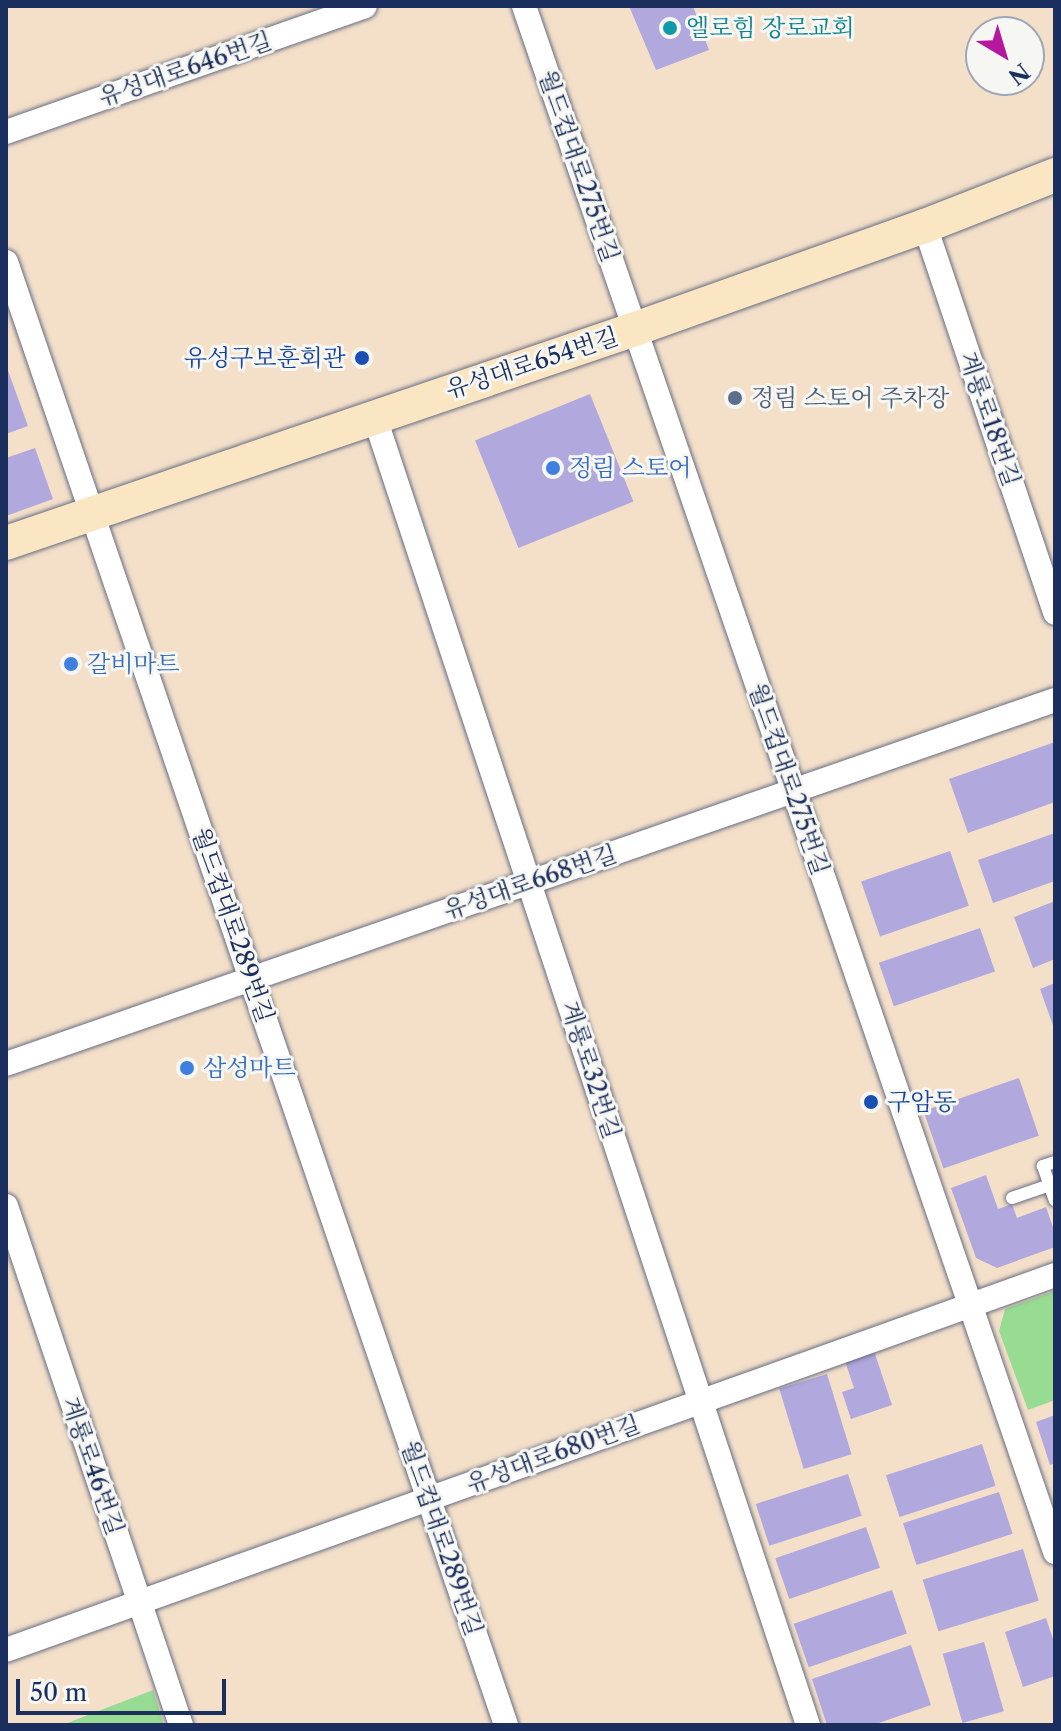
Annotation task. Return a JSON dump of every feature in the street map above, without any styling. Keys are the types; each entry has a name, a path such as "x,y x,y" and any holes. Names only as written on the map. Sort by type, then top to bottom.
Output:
{"street":[{"name":"유성대로646번길","path":"6,132 365,6"},
{"name":"월드컵대로275번길","path":"524,6 1055,1552"},
{"name":"유성대로654번길","path":"6,543 374,415 635,329 925,226 1055,175"},
{"name":"계룡로18번길","path":"925,226 1055,613"},
{"name":"월드컵대로289번길","path":"6,262 506,1725"},
{"name":"계룡로32번길","path":"374,415 808,1725"},
{"name":"유성대로668번길","path":"6,1064 1055,700"},
{"name":"계룡로46번길","path":"6,1206 181,1725"},
{"name":"유성대로680번길","path":"6,1650 1055,1275"}],"lane":[{"path":"1055,1162 1043,1166 1055,1200"},
{"path":"1012,1198 1050,1185"}],"green space":[{"path":"1055,1291 1055,1400 1028,1410 999,1331 1005,1309"},
{"path":"153,1690 164,1725 62,1725"}],"building":[{"name":"엘로힘 장로교회","path":"629,6 693,6 709,50 656,70"},
{"path":"6,365 28,426 6,434"},
{"name":"정림 스토어","path":"590,394 633,502 518,548 475,440"},
{"path":"35,448 53,499 6,516 6,458"},
{"path":"1055,742 1055,802 968,833 949,779"},
{"path":"1055,833 1055,881 993,903 978,860"},
{"path":"950,851 969,906 880,936 861,882"},
{"path":"1055,901 1055,959 1033,968 1014,917"},
{"path":"980,928 995,971 894,1006 879,963"},
{"path":"1055,983 1055,1031 1040,989"},
{"path":"1019,1078 1039,1136 943,1169 924,1111"},
{"path":"986,1175 998,1209 1012,1204 1017,1218 1046,1207 1055,1233 1055,1247 997,1268 976,1258 951,1188"},
{"path":"874,1351 892,1405 851,1419 842,1392 854,1388 845,1361"},
{"path":"827,1374 852,1454 804,1469 779,1389"},
{"path":"1055,1415 1055,1463 1050,1465 1036,1422"},
{"path":"982,1444 996,1486 900,1517 886,1475"},
{"path":"848,1474 862,1516 769,1546 756,1504"},
{"path":"999,1492 1013,1534 917,1565 903,1523"},
{"path":"866,1527 880,1568 789,1599 775,1558"},
{"path":"1023,1549 1039,1601 938,1631 923,1580"},
{"path":"892,1590 907,1633 809,1667 794,1624"},
{"path":"1046,1618 1055,1645 1055,1676 1023,1687 1005,1632"},
{"path":"984,1642 1004,1711 963,1723 943,1654"},
{"path":"911,1645 931,1705 873,1725 827,1725 812,1679"}],"place":[{"name":"엘로힘 장로교회","path":"670,28"},
{"name":"유성구보훈회관","path":"362,358"},
{"name":"정림 스토어 주차장","path":"735,398"},
{"name":"정림 스토어","path":"553,468"},
{"name":"갈비마트","path":"71,664"},
{"name":"삼성마트","path":"187,1068"},
{"name":"구암동","path":"871,1102"}]}
